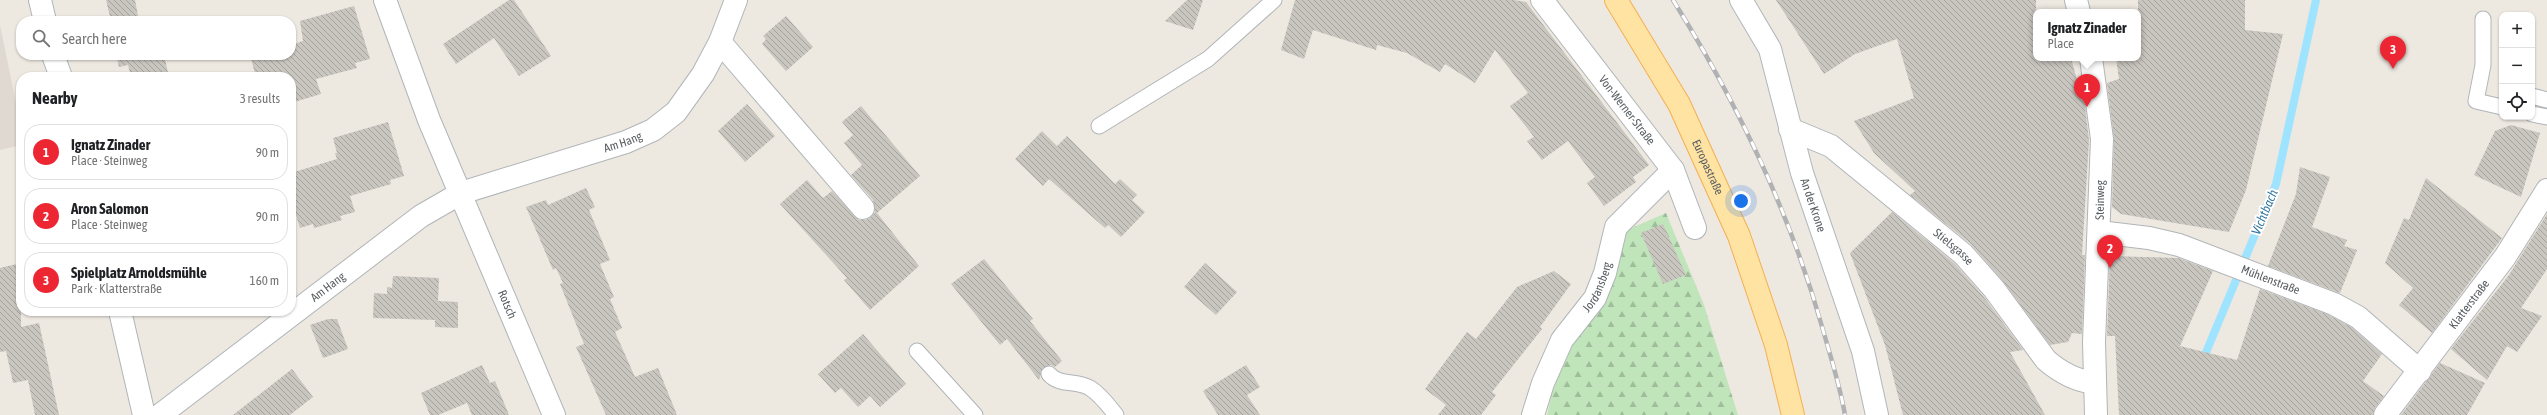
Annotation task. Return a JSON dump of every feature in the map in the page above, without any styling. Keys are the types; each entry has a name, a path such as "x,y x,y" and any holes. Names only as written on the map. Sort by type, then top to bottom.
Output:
{"main road":[{"name":"Europastraße","path":"1616,0 1679,104 1739,236 1776,345 1793,415"}],"street":[{"path":"40,0 44,16"},
{"path":"384,0 429,120 461,193"},
{"name":"Am Hang","path":"296,311 421,216 461,193 626,142 653,130 676,112 703,74 720,42 736,0"},
{"name":"Von-Werner-Straße","path":"1542,0 1673,170 1695,228"},
{"name":"An der Krone","path":"1741,0 1770,49 1782,90 1790,129 1863,351 1877,415"},
{"path":"720,42 863,208"},
{"path":"55,60 59,72"},
{"name":"Steinweg","path":"2091,61 2102,139 2100,232 2094,342 2096,415"},
{"name":"Stielsgasse","path":"1790,129 1831,146 1963,254 1994,289 2046,360 2056,368 2080,381 2095,383"},
{"name":"Jordansberg","path":"1533,415 1542,383 1562,340 1595,298 1605,273 1616,227 1673,170"},
{"name":"Klatterstraße","path":"2385,415 2420,371 2505,257 2547,190"},
{"name":"Rotsch","path":"461,193 554,415"},
{"name":"Mühlenstraße","path":"2100,232 2164,241 2264,276 2334,304 2358,317 2420,371"},
{"path":"121,316 144,415"},
{"name":"Am Hang","path":"160,415 290,316"}],"lane":[{"path":"1100,126 1208,59 1274,0"},
{"path":"2483,19 2483,65 2476,101 2499,106"},
{"path":"2535,97 2547,100"},
{"path":"2535,115 2547,117"},
{"path":"917,351 976,415"},
{"path":"1049,374 1054,380 1089,387 1104,400 1116,415"}],"shaded area":[{"path":"0,25 16,103 16,146 0,150"}],"green space":[{"path":"1666,213 1704,305 1738,415 1547,415 1553,387 1571,347 1605,300 1627,230"}],"building":[{"path":"106,0 135,0 138,16 110,16"},
{"path":"509,0 514,0 551,56 519,76 494,38 456,64 443,44"},
{"path":"1187,0 1203,0 1193,30 1165,21"},
{"path":"1295,0 1514,0 1526,2 1649,165 1633,177 1636,182 1604,206 1587,183 1595,177 1568,141 1542,160 1527,141 1534,137 1510,106 1528,93 1495,50 1475,83 1445,64 1440,72 1407,53 1377,45 1376,50 1313,30 1304,59 1281,50"},
{"path":"1776,0 2036,0 2036,9 2033,9 2033,61 2072,61 2080,91 2083,90 2089,140 2082,255 2085,255 2082,334 2072,333 2068,342 2050,345 2003,281 1971,244 1910,195 1915,191 1874,153 1854,121 1914,98 1897,39 1855,54 1824,74"},
{"path":"2138,0 2245,0 2245,30 2283,34 2246,190 2229,232 2121,214 2112,207 2114,139 2107,83 2119,79 2116,61 2141,61 2141,9 2138,9"},
{"path":"354,6 370,59 355,63 357,68 316,79 321,94 296,102 296,72 255,72 251,60 296,60 296,43 303,41 300,21"},
{"path":"786,16 813,47 786,71 762,44 766,39 763,36"},
{"path":"117,60 165,60 168,72 130,72 128,65 119,67"},
{"path":"747,104 775,136 745,162 718,131"},
{"path":"861,106 920,176 877,213 919,266 870,310 844,280 847,278 780,204 807,180 823,198 832,191 859,220 866,220 871,217 875,212 873,200 851,175 862,165 844,143 853,135 842,122"},
{"path":"388,122 404,176 390,180 391,184 350,196 355,212 340,216 342,220 314,228 313,224 300,228 296,215 296,171 337,159 333,138"},
{"path":"2511,125 2540,133 2521,197 2474,175 2495,131"},
{"path":"1042,131 1057,146 1067,136 1115,184 1120,179 1137,195 1132,200 1145,212 1121,237 1108,225 1105,228 1049,179 1043,186 1015,159"},
{"path":"2300,167 2330,177 2312,227 2347,240 2344,246 2357,250 2340,293 2268,266 2296,194"},
{"path":"2426,178 2502,238 2432,333 2399,305 2413,288 2385,263 2404,218 2409,220"},
{"path":"586,188 595,207 589,210 610,260 600,264 614,297 610,299 622,328 615,332 635,377 658,368 677,415 606,415 576,347 584,344 560,284 563,283 556,268 553,270 526,207 546,200 548,205"},
{"path":"1892,212 1954,263 1984,297 2023,350 2010,352 2045,415 1903,415 1885,345 1850,253"},
{"path":"2547,214 2547,269 2521,308 2542,316 2517,352 2507,346 2487,380 2451,349 2509,275"},
{"path":"1663,224 1686,275 1663,284 1641,233"},
{"path":"2110,256 2178,258 2213,271 2180,346 2237,360 2260,289 2329,315 2351,327 2382,354 2363,381 2384,396 2375,408 2373,415 2119,415 2115,336 2107,336"},
{"path":"984,259 1033,319 1030,321 1062,361 1055,367 1051,365 1043,368 1039,380 1007,339 1000,345 951,284"},
{"path":"1205,263 1237,292 1216,315 1184,287"},
{"path":"16,264 16,316 21,316 21,327 39,323 59,415 35,415 28,380 13,383 6,351 0,352 0,268"},
{"path":"1554,271 1571,284 1540,327 1542,329 1492,392 1496,395 1481,415 1438,415 1446,405 1425,389 1467,332 1476,339 1517,287"},
{"path":"393,276 439,278 438,301 458,302 458,328 435,327 435,320 373,318 374,293 387,294 387,287 392,288"},
{"path":"328,319 337,319 348,349 323,358 310,325"},
{"path":"863,334 906,384 880,407 870,396 858,407 841,388 835,393 818,374"},
{"path":"2440,363 2485,383 2467,415 2401,415"},
{"path":"482,365 490,383 495,381 509,415 472,415 467,403 438,415 430,415 421,393"},
{"path":"1246,365 1260,387 1247,395 1260,415 1218,415 1203,391"},
{"path":"292,369 313,397 290,415 233,415"}],"waterway":[{"name":"Vichtbach","path":"2202,362 2276,184 2316,0"}],"railway":[{"path":"1673,0 1697,39 1740,119 1778,201 1810,286 1841,393 1845,415"}],"place":[{"name":"Spielplatz Arnoldsmühle","path":"2393,69"},
{"name":"Ignatz Zinader","path":"2087,107"},
{"name":"Aron Salomon","path":"2110,268"}]}
